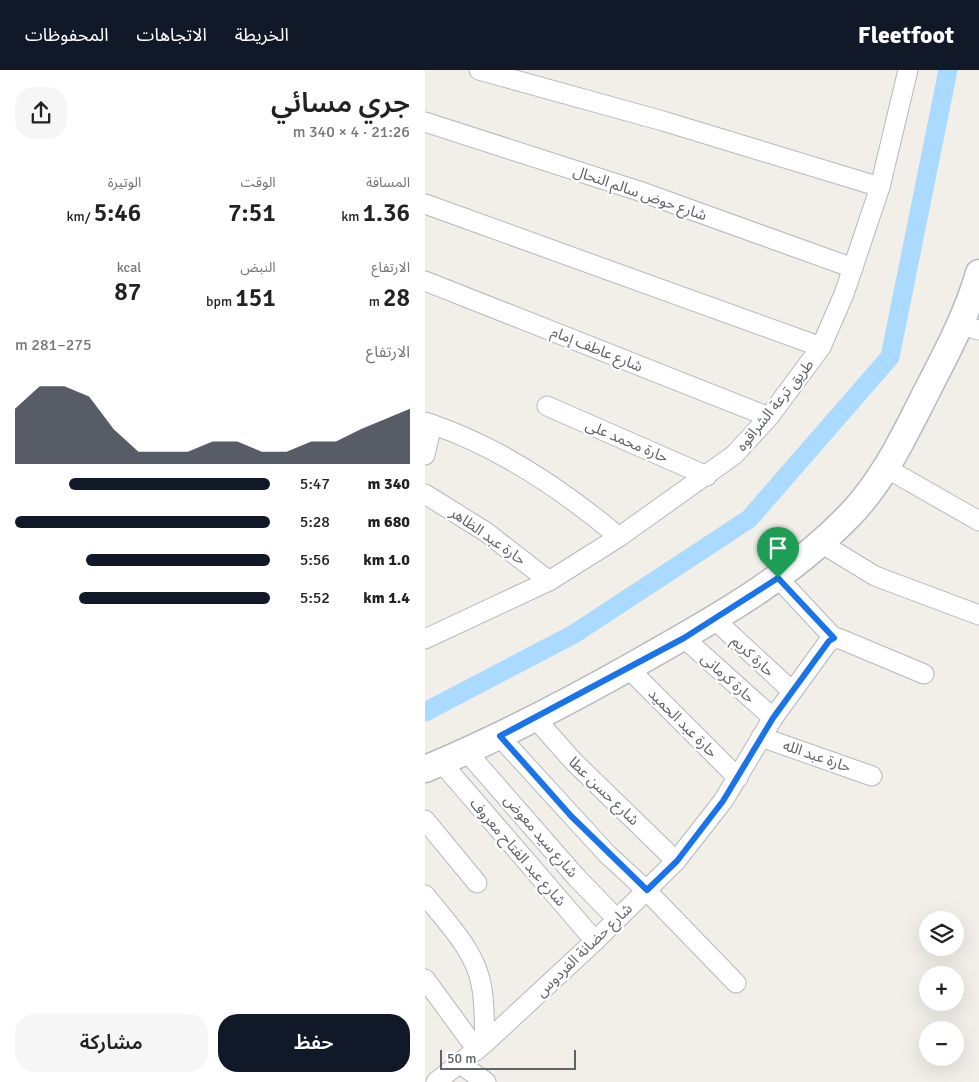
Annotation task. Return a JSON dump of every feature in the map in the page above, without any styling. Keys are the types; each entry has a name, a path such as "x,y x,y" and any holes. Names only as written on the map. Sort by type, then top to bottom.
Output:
{"street":[{"path":"479,70 663,121 880,187"},
{"name":"طريق ترعة الشراقوه","path":"425,639 549,581 619,538 734,456 769,417 821,346 853,268 880,187 908,70"},
{"name":"شارع حوض سالم النحال","path":"425,122 639,191 853,268"},
{"path":"425,204 821,346"},
{"path":"433,766 500,736 684,638 715,620 778,578 821,543 848,517 886,468 970,328 979,273"},
{"name":"شارع عاطف إمام","path":"425,281 769,417"},
{"name":"حارة محمد على","path":"547,406 707,476"},
{"path":"425,455 429,423 515,462 552,484 619,538"},
{"path":"886,468 979,521"},
{"name":"حارة عبد الظاهر","path":"425,494 486,532 549,581"},
{"path":"821,543 875,576 979,615"},
{"path":"778,578 834,638 924,674"},
{"name":"حارة كريم","path":"715,620 792,691"},
{"name":"حارة كرمانى","path":"684,638 773,718"},
{"name":"شارع حضانة الفردوس","path":"436,1082 481,1047 595,941 677,861 723,801 761,737 792,691 829,641 834,638"},
{"name":"حارة عبد الحميد","path":"628,668 738,778"},
{"name":"شارع حسن عطا","path":"534,718 574,762 677,861"},
{"path":"500,736 571,816 647,890 736,983"},
{"name":"حارة عبد الله","path":"761,737 872,776"},
{"name":"شارع سيد معوض","path":"467,752 577,878 617,919"},
{"name":"شارع عبد الفتاح معروف","path":"433,766 595,941"},
{"path":"425,820 477,883"},
{"path":"425,895 469,951 478,970 483,990 481,1047"},
{"path":"425,978 481,1047"},
{"path":"460,1064 486,1082"}],"waterway":[{"path":"425,712 574,634 749,519 890,357 948,70"}],"route":[{"path":"778,578 834,638 829,641 773,718 723,801 677,861 647,890 607,854 500,736 684,638 747,600 778,578"}]}
